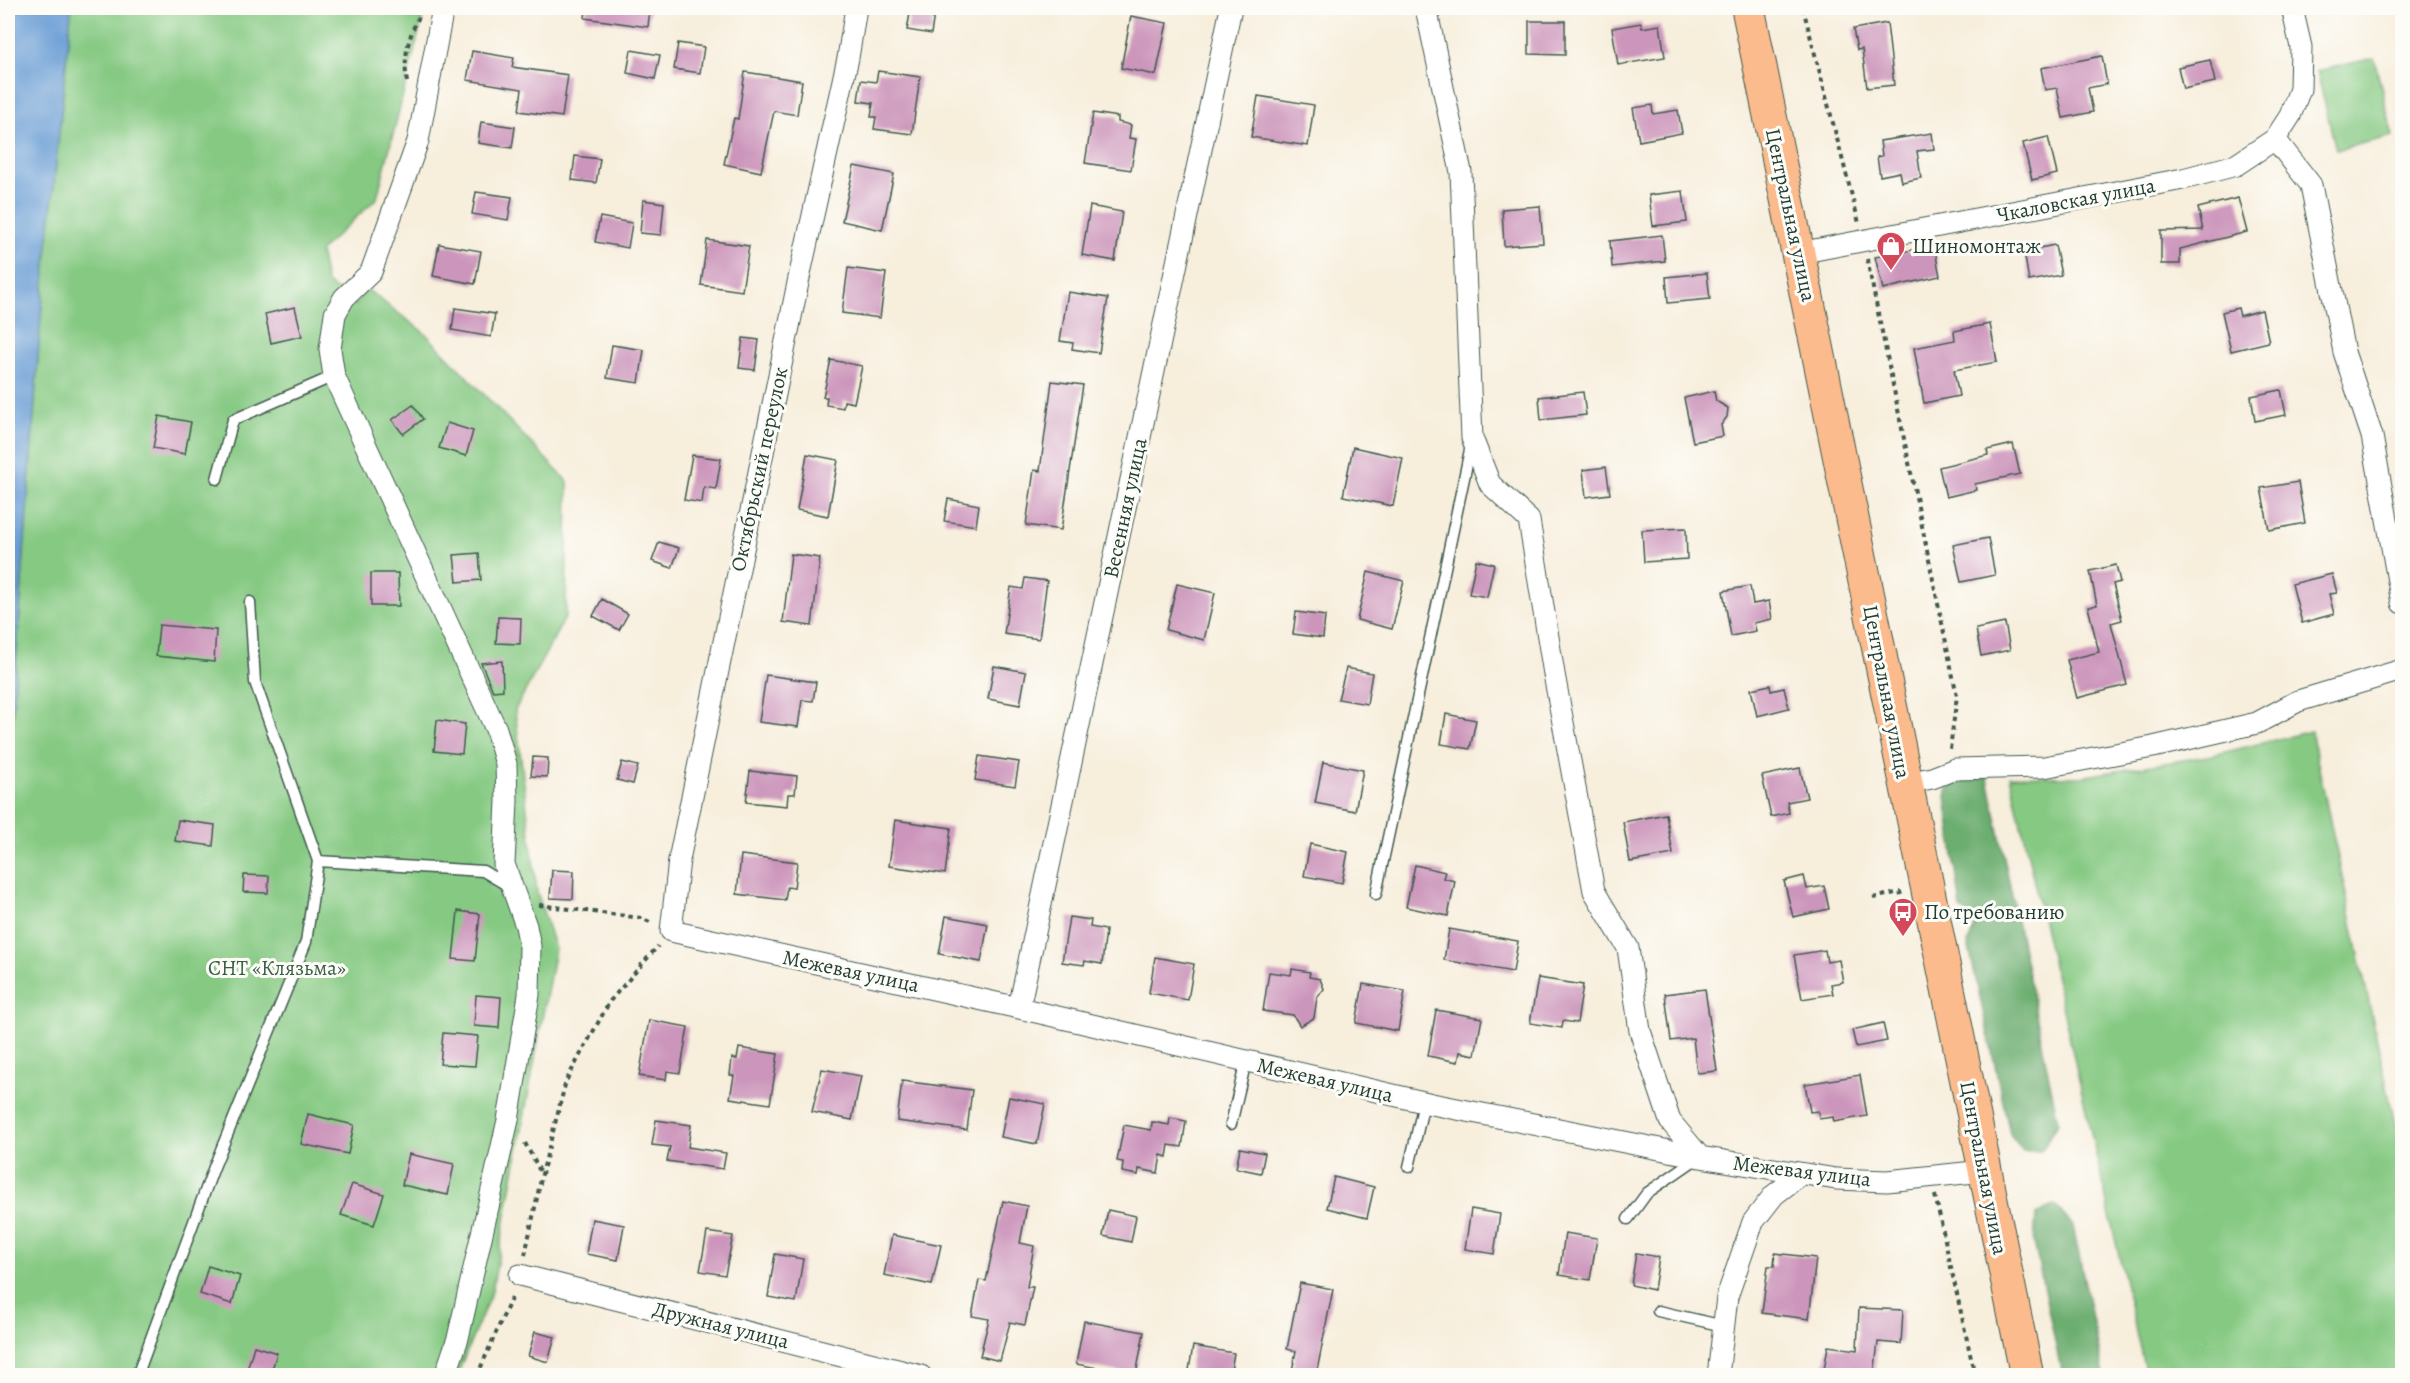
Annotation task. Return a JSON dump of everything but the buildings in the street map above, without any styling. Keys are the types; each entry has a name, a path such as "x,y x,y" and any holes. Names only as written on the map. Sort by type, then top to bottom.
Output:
{"main road":[{"name":"Центральная улица","path":"1748,8 1799,253 1919,781 1984,1170 2026,1376"}],"street":[{"path":"443,8 418,141 371,272 344,298 335,314 330,349 334,376 496,729 506,764 504,864 520,908 530,946 529,995 508,1120 458,1338 445,1376"},
{"name":"Октябрьский переулок","path":"671,932 683,837 799,278 848,58 856,8"},
{"name":"Весенняя улица","path":"1019,1008 1231,8"},
{"path":"1426,8 1461,172 1472,438 1490,484 1529,520 1554,674 1594,891 1628,948 1640,1031 1670,1121 1700,1157"},
{"name":"Чкаловская улица","path":"1799,253 2182,179 2236,165 2275,140 2290,116 2300,89 2301,47 2292,8"},
{"path":"2275,140 2311,185 2344,352 2373,436 2403,603"},
{"path":"1919,781 1955,769 2044,767 2153,747 2246,726 2258,723 2298,702 2403,670"},
{"name":"Межевая улица","path":"671,932 1019,1008 1424,1103 1700,1157 1800,1175 1887,1181 1932,1178 1984,1170"},
{"path":"1718,1376 1727,1297 1754,1222 1774,1195 1800,1175"},
{"name":"Дружная улица","path":"520,1275 921,1376"}],"lane":[{"path":"217,479 233,420 334,376"},
{"path":"1376,894 1472,438"},
{"path":"137,1376 214,1167 306,942 318,861 255,682 250,602"},
{"path":"318,861 483,871 511,888"},
{"path":"1231,1124 1246,1061"},
{"path":"1410,1167 1424,1103"},
{"path":"1628,1219 1647,1193 1700,1157"},
{"path":"1658,1311 1724,1326"}],"path":[{"path":"1803,8 1864,242 1957,696 1949,752 1919,781"},
{"path":"1873,898 1900,892"},
{"path":"508,1120 520,1135 542,1174 566,1081 610,1001 671,932 641,918 540,905 520,908"},
{"path":"1932,1178 1975,1376"}],"green space":[{"name":"СНТ «Клязьма»","path":"71,8 425,8 377,198 320,251 326,282 356,305 365,288 426,334 568,482 566,616 515,710 537,892 555,949 492,1291 457,1375 8,1376 8,742 12,722 41,316"},
{"path":"2374,58 2393,136 2336,150 2317,71"},
{"path":"2311,731 2402,1157 2402,1375 2146,1375 2010,776 2080,777 2213,755"},
{"path":"1951,777 1988,778 2058,1122 2041,1151 2023,1151 2010,1134 1968,943 1977,921 1961,909 1946,796"},
{"path":"2055,1205 2073,1226 2104,1375 2062,1375 2034,1242 2036,1214"}],"water":[{"path":"8,8 71,8 71,13 41,316 12,722 8,742"}],"place":[{"name":"Шиномонтаж","path":"1891,272"},
{"name":"По требованию","path":"1903,938"}]}
